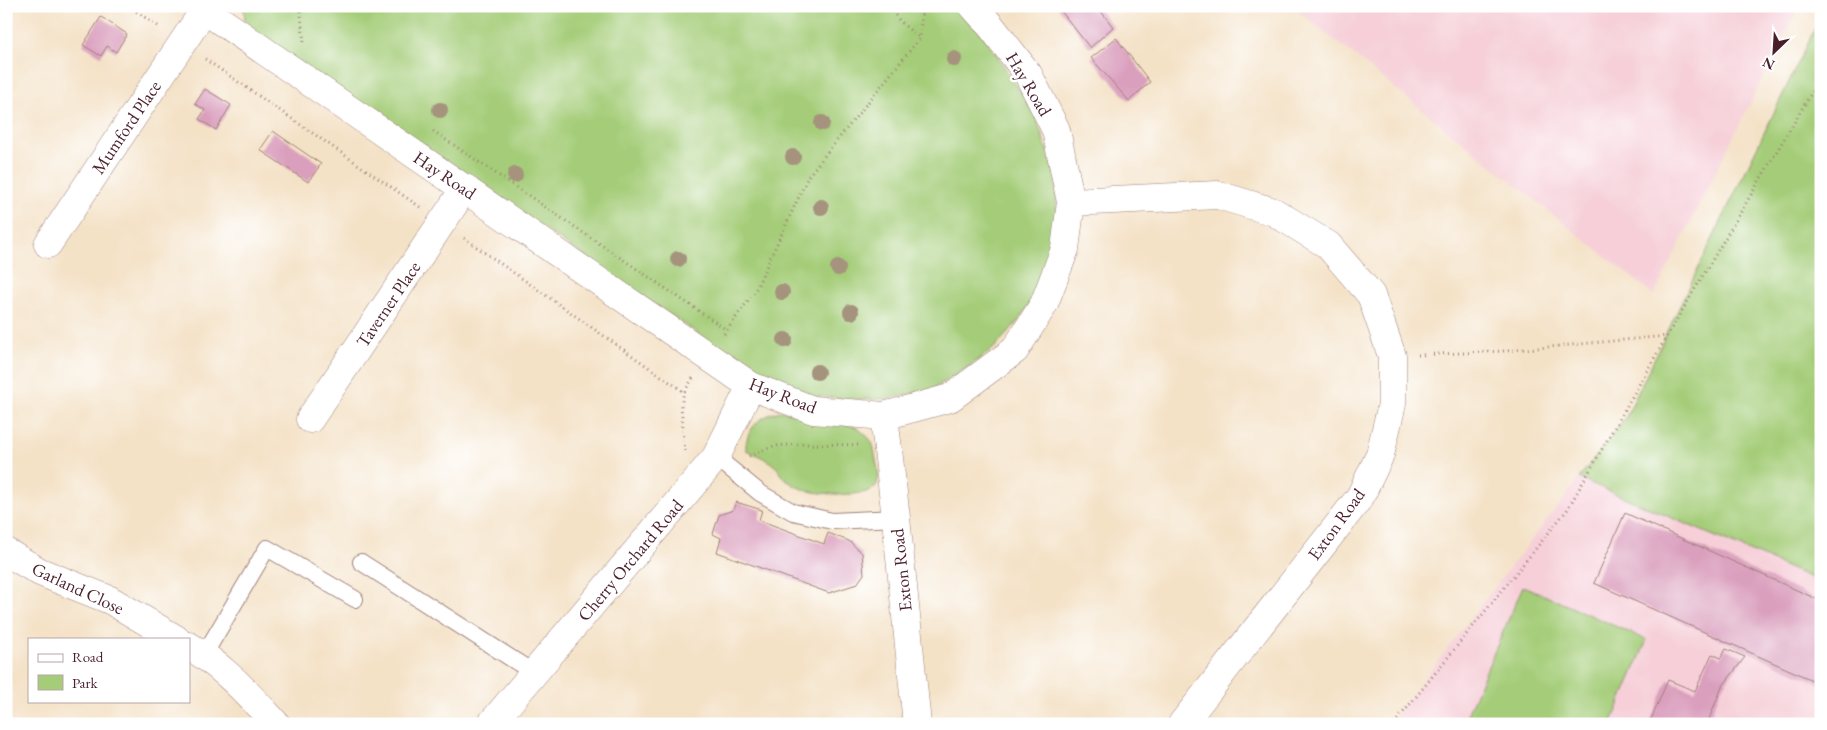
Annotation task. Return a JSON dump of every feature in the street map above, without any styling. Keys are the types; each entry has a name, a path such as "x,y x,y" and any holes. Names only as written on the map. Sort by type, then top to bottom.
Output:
{"street":[{"name":"Hay Road","path":"204,7 752,386 813,410 884,416 950,398 1015,350 1044,304 1065,249 1071,202 1056,130 1028,74 973,6"},
{"name":"Mumford Place","path":"48,244 204,7"},
{"name":"Taverner Place","path":"310,419 465,188"},
{"name":"Exton Road","path":"1071,202 1218,194 1274,212 1328,245 1371,295 1392,356 1392,404 1380,455 1360,497 1182,724"},
{"name":"Cherry Orchard Road","path":"491,724 716,468 752,386"},
{"name":"Exton Road","path":"884,416 917,724"},
{"name":"Garland Close","path":"6,552 40,572 110,600 174,638"},
{"path":"197,651 237,681 276,724"}],"lane":[{"path":"716,468 793,512 832,521 896,518"},
{"path":"197,651 267,548 355,599"},
{"path":"361,562 534,673"}],"path":[{"path":"128,6 684,392"},
{"path":"300,6 303,43 312,48"},
{"path":"891,6 893,14 920,38"},
{"path":"887,444 774,446 716,468 687,464 681,406 684,392 755,291 809,175 920,38 922,6"},
{"path":"1394,724 1567,510 1667,336 1821,77"},
{"path":"426,126 727,330"},
{"path":"1392,356 1505,351 1667,336"}],"shaded area":[{"path":"1292,6 1799,6 1654,295"},
{"path":"1821,16 1821,724 1389,724 1625,419"}],"green space":[{"path":"244,6 954,6 987,40 1035,114 1056,178 1057,228 1049,269 1021,318 994,348 933,389 887,399 809,396 760,376 245,25"},
{"path":"1821,16 1821,582 1579,478 1625,419"},
{"path":"781,411 856,427 862,431 871,441 874,449 878,474 878,481 875,487 863,493 854,494 809,491 791,483 769,462 746,450 746,442 751,429 767,416"},
{"path":"1523,586 1647,640 1611,724 1463,724"}],"building":[{"path":"1057,6 1097,6 1113,27 1090,48"},
{"path":"101,17 127,34 116,52 107,46 101,56 83,45"},
{"path":"1116,38 1150,82 1129,101 1091,58"},
{"path":"205,89 231,105 216,130 199,119 205,110 195,104"},
{"path":"273,131 321,164 308,182 260,150"},
{"path":"736,502 762,510 759,520 824,544 828,533 849,541 862,553 864,574 857,584 829,593 717,552 721,538 713,534 719,515 733,510"},
{"path":"1625,513 1821,601 1821,684 1594,583"},
{"path":"1726,649 1745,657 1722,687 1707,724 1649,724 1668,680 1695,691 1712,654 1721,658"}]}
